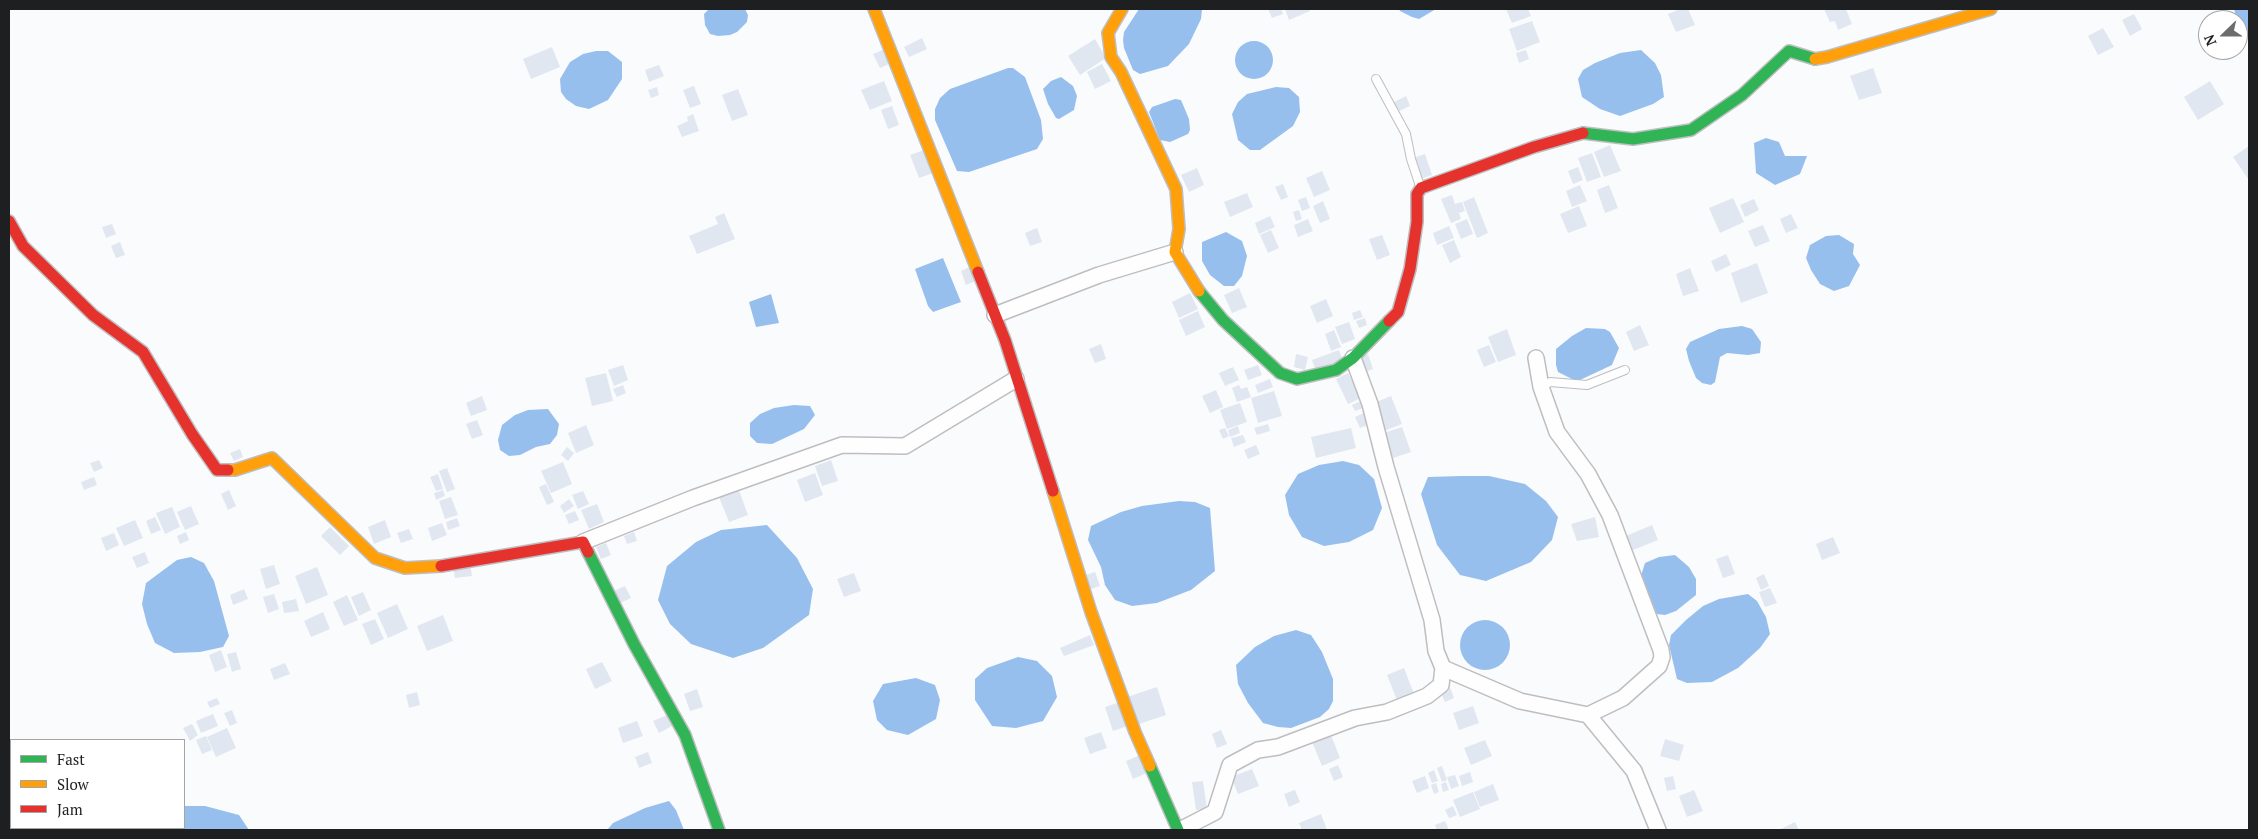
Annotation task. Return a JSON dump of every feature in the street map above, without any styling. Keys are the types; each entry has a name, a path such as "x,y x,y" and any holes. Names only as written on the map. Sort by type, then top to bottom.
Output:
{"street":[{"path":"874,9 995,315 1091,612 1135,732 1179,830 1215,812 1230,765 1258,750 1278,747 1355,718 1388,712 1428,696 1441,686 1443,668 1436,650 1432,620 1386,467 1370,404 1353,358"},
{"path":"1122,9 1108,33 1108,45 1111,57 1121,72 1176,189 1179,229 1175,252 1194,284 1223,320 1280,373 1297,379 1336,370 1353,358 1398,312 1410,269 1417,222 1417,194 1421,188 1534,147 1585,132 1633,139 1691,130 1742,95 1789,51 1812,59 1827,57 1991,9"},
{"path":"9,221 23,246 92,315 142,352 192,434 217,470 235,470 272,458 375,558 405,568 446,566 583,542 693,498 842,445 905,446 1016,380"},
{"path":"995,315 1100,275 1175,252"},
{"path":"1443,668 1520,701 1588,715 1623,698 1659,666 1662,657 1610,515 1588,474 1557,432 1541,387 1536,358"},
{"path":"583,542 634,644 686,734 719,830"},
{"path":"1588,715 1634,771 1658,830"}],"lane":[{"path":"1376,78 1406,134 1411,159 1421,188"},
{"path":"1541,387 1550,382 1587,385 1625,370"}],"water":[{"path":"709,9 745,9 748,15 747,22 737,32 730,35 718,36 710,34 705,25 704,14"},
{"path":"1139,9 1202,9 1201,19 1189,44 1168,66 1140,74 1133,70 1124,48 1123,40 1124,32"},
{"path":"1399,9 1436,9 1419,19"},
{"path":"2249,9 2249,37 2248,10 2234,10"},
{"path":"1254,41 1268,46 1273,60 1268,74 1254,79 1240,74 1235,60 1240,46"},
{"path":"1641,50 1655,63 1661,75 1664,97 1653,104 1620,116 1600,109 1582,97 1578,79 1583,70 1620,53"},
{"path":"608,51 622,62 622,79 608,100 589,109 576,106 566,99 561,92 560,79 570,62 583,54"},
{"path":"1008,68 1013,68 1025,77 1041,120 1043,139 1037,149 969,172 957,171 935,120 935,109 940,98 950,89"},
{"path":"1061,77 1073,86 1077,96 1074,110 1059,119 1056,118 1048,104 1043,89 1051,81"},
{"path":"1276,87 1289,88 1299,97 1300,112 1293,126 1260,150 1250,150 1238,140 1232,114 1238,102 1247,94"},
{"path":"1175,99 1181,100 1189,119 1190,130 1188,134 1170,142 1160,140 1149,112 1152,107"},
{"path":"1766,138 1779,142 1785,156 1807,156 1800,174 1775,185 1756,173 1754,143"},
{"path":"1226,232 1242,241 1247,256 1242,276 1234,286 1224,286 1210,275 1202,261 1202,242"},
{"path":"1839,235 1854,244 1853,254 1860,265 1849,286 1834,291 1820,284 1806,258 1810,245 1826,236"},
{"path":"943,258 961,302 933,312 928,306 915,269"},
{"path":"771,294 779,323 756,327 749,302"},
{"path":"1742,326 1752,329 1761,342 1760,353 1748,355 1727,353 1720,357 1715,382 1711,385 1702,383 1696,378 1689,361 1686,349 1690,342 1719,329"},
{"path":"1586,328 1605,329 1610,332 1619,348 1612,365 1580,380 1574,380 1558,372 1556,349"},
{"path":"794,405 810,406 815,415 804,429 772,444 757,443 750,436 750,423 760,414 774,408"},
{"path":"548,409 559,424 557,435 550,444 536,447 520,455 509,456 500,450 498,440 502,425 515,415 528,410"},
{"path":"1343,461 1359,465 1374,479 1382,508 1373,530 1349,542 1324,546 1302,537 1289,515 1285,495 1298,474 1319,465"},
{"path":"1489,476 1525,484 1546,501 1558,517 1552,540 1531,562 1486,581 1460,575 1437,545 1421,494 1428,477"},
{"path":"1179,501 1195,502 1210,508 1215,571 1191,590 1157,603 1132,606 1115,600 1105,585 1101,567 1088,540 1091,526 1121,512 1142,506"},
{"path":"767,525 797,558 813,589 809,615 763,648 733,658 691,644 670,624 658,600 667,566 696,542 721,530"},
{"path":"1675,555 1689,567 1696,579 1696,595 1676,611 1665,615 1656,614 1647,606 1639,582 1645,563 1659,557"},
{"path":"191,557 204,563 214,581 229,636 223,647 200,652 174,653 155,643 147,624 142,604 146,583 177,560"},
{"path":"1748,594 1757,601 1766,617 1770,634 1760,648 1738,668 1712,682 1687,683 1677,679 1669,645 1671,635 1703,606 1719,599"},
{"path":"1480,620 1490,620 1503,627 1510,640 1510,650 1503,663 1490,670 1480,670 1471,666 1464,659 1460,650 1460,640 1464,631 1471,624"},
{"path":"1296,630 1311,635 1322,652 1333,679 1333,701 1329,709 1320,717 1291,728 1263,723 1248,703 1238,684 1236,665 1255,647 1274,636"},
{"path":"1018,657 1037,661 1052,676 1057,697 1043,721 1016,728 992,726 975,700 975,679 987,668"},
{"path":"916,678 935,685 940,700 936,719 908,735 887,730 877,720 873,701 883,684"},
{"path":"669,801 676,810 684,830 607,830 613,823 645,808"},
{"path":"185,806 205,806 239,815 249,830 161,830 185,829"}],"building":[{"path":"1268,9 1281,9 1283,14 1272,18"},
{"path":"1285,9 1309,9 1310,11 1289,20"},
{"path":"1506,9 1528,9 1531,16 1512,23"},
{"path":"1680,9 1688,9 1695,25 1676,32 1668,14"},
{"path":"1824,9 1846,9 1852,24 1838,30 1835,21 1830,22"},
{"path":"2134,14 2142,29 2130,36 2122,20"},
{"path":"1532,21 1540,42 1517,51 1509,29"},
{"path":"2103,28 2114,47 2098,55 2088,36"},
{"path":"922,38 927,49 909,57 904,47"},
{"path":"1095,39 1106,58 1080,75 1068,56"},
{"path":"552,47 560,67 531,79 523,59"},
{"path":"885,49 891,63 880,68 873,54"},
{"path":"1526,50 1529,59 1519,63 1516,53"},
{"path":"1102,64 1111,81 1095,89 1087,72"},
{"path":"659,65 664,76 649,82 645,70"},
{"path":"1873,68 1882,93 1859,100 1850,76"},
{"path":"884,81 892,101 870,110 861,90"},
{"path":"2210,81 2224,104 2198,120 2184,97"},
{"path":"694,86 701,104 690,108 683,90"},
{"path":"657,87 659,95 651,98 648,90"},
{"path":"738,89 748,115 732,121 722,95"},
{"path":"1406,96 1410,106 1397,112 1392,103"},
{"path":"892,106 899,125 888,129 881,110"},
{"path":"693,114 699,131 682,137 677,126 688,121 687,117"},
{"path":"1610,145 1621,171 1604,177 1594,152"},
{"path":"2249,146 2249,180 2233,157"},
{"path":"924,150 933,173 919,178 910,155"},
{"path":"1592,153 1601,177 1587,182 1578,158"},
{"path":"1425,154 1432,175 1420,179 1413,158"},
{"path":"1578,167 1583,180 1573,184 1568,171"},
{"path":"1197,168 1204,185 1189,192 1181,175"},
{"path":"1322,171 1330,190 1314,197 1306,178"},
{"path":"1283,184 1288,197 1281,200 1275,187"},
{"path":"1580,185 1587,201 1572,207 1566,191"},
{"path":"1609,185 1618,208 1605,213 1597,190"},
{"path":"1247,193 1253,207 1230,217 1224,202"},
{"path":"1452,195 1455,204 1462,202 1465,211 1459,213 1461,219 1451,223 1441,199"},
{"path":"1306,197 1310,208 1302,211 1298,200"},
{"path":"1474,197 1488,233 1477,238 1463,202"},
{"path":"1733,198 1744,222 1720,233 1709,208"},
{"path":"1754,199 1759,210 1745,217 1740,205"},
{"path":"1323,201 1330,219 1320,223 1313,206"},
{"path":"1579,206 1587,226 1568,233 1560,214"},
{"path":"1299,210 1302,219 1296,221 1293,212"},
{"path":"724,213 735,239 697,254 689,236 718,224 715,217"},
{"path":"1791,214 1798,228 1786,233 1780,219"},
{"path":"1270,216 1275,227 1259,234 1255,223"},
{"path":"1308,219 1313,231 1298,237 1294,225"},
{"path":"1467,219 1473,234 1461,239 1455,224"},
{"path":"112,224 116,234 106,238 102,227"},
{"path":"1763,225 1770,241 1755,247 1748,231"},
{"path":"1449,226 1454,238 1437,245 1433,233"},
{"path":"1037,228 1042,242 1030,246 1025,233"},
{"path":"1271,230 1279,248 1268,253 1260,235"},
{"path":"1382,235 1390,255 1377,260 1369,239"},
{"path":"1454,240 1461,257 1450,263 1442,245"},
{"path":"120,242 125,255 116,258 111,246"},
{"path":"1726,254 1731,265 1716,272 1711,261"},
{"path":"1757,263 1768,293 1741,303 1731,273"},
{"path":"972,266 978,280 966,285 961,271"},
{"path":"1690,268 1699,291 1683,296 1676,274"},
{"path":"1239,288 1247,307 1232,313 1224,295"},
{"path":"1190,293 1198,309 1179,318 1172,302"},
{"path":"1326,299 1333,316 1317,323 1310,306"},
{"path":"1360,310 1363,317 1354,320 1352,313"},
{"path":"1198,311 1205,327 1186,336 1179,320"},
{"path":"1365,318 1367,325 1359,328 1356,321"},
{"path":"1349,322 1355,339 1342,344 1335,327"},
{"path":"1640,325 1649,345 1634,351 1626,332"},
{"path":"1507,329 1516,355 1498,362 1488,337"},
{"path":"1334,330 1341,347 1331,351 1325,334"},
{"path":"1101,344 1106,359 1095,363 1089,349"},
{"path":"1489,345 1496,362 1484,367 1477,350"},
{"path":"1339,350 1343,361 1316,371 1312,360"},
{"path":"1296,354 1308,357 1305,370 1294,367"},
{"path":"1368,354 1373,369 1363,373 1357,358"},
{"path":"623,365 628,380 614,386 608,370"},
{"path":"1258,365 1262,375 1248,380 1244,370"},
{"path":"1233,367 1239,380 1225,386 1219,373"},
{"path":"606,373 613,401 592,406 585,378"},
{"path":"1348,373 1361,398 1348,404 1336,379"},
{"path":"1270,379 1273,387 1258,393 1255,385"},
{"path":"623,385 626,393 617,397 613,389"},
{"path":"1239,385 1241,389 1247,387 1251,397 1237,402 1232,388"},
{"path":"1216,390 1223,407 1210,413 1202,396"},
{"path":"1274,391 1282,416 1258,423 1251,398"},
{"path":"482,396 487,410 471,416 466,403"},
{"path":"1391,396 1402,424 1384,431 1374,403"},
{"path":"1361,401 1363,408 1355,411 1352,405"},
{"path":"1240,403 1247,422 1227,429 1220,410"},
{"path":"1366,412 1370,424 1360,428 1355,417"},
{"path":"477,420 483,435 472,439 466,424"},
{"path":"1268,424 1270,431 1257,435 1254,428"},
{"path":"586,425 594,445 576,453 568,433"},
{"path":"1238,426 1240,433 1230,437 1228,430"},
{"path":"1402,427 1411,452 1393,458 1384,433"},
{"path":"1225,428 1229,436 1223,439 1219,430"},
{"path":"1351,428 1356,448 1316,458 1311,437"},
{"path":"1243,435 1246,442 1234,447 1231,438"},
{"path":"1256,445 1260,454 1248,459 1244,450"},
{"path":"567,447 574,453 568,461 561,455"},
{"path":"240,449 243,457 234,461 230,453"},
{"path":"99,460 103,468 94,472 90,463"},
{"path":"831,460 838,481 822,486 815,466"},
{"path":"563,462 572,484 551,493 541,471"},
{"path":"447,468 455,489 447,492 439,471"},
{"path":"815,473 823,495 805,502 797,480"},
{"path":"438,474 443,489 436,491 430,477"},
{"path":"94,477 97,485 84,490 81,482"},
{"path":"546,484 554,502 547,505 539,487"},
{"path":"737,485 748,515 729,522 717,492"},
{"path":"229,490 236,506 228,510 221,494"},
{"path":"443,490 445,496 436,500 434,493"},
{"path":"583,491 589,504 578,509 572,495"},
{"path":"451,497 458,515 445,519 439,501"},
{"path":"569,499 574,506 564,513 560,506"},
{"path":"597,504 604,522 589,529 581,510"},
{"path":"191,506 199,524 185,530 177,512"},
{"path":"172,507 180,527 165,534 156,513"},
{"path":"575,511 579,520 569,524 565,515"},
{"path":"155,517 161,530 151,534 146,521"},
{"path":"1595,517 1599,537 1577,541 1571,524"},
{"path":"457,518 460,526 448,530 446,522"},
{"path":"135,520 143,538 124,546 116,528"},
{"path":"385,520 391,537 374,544 368,527"},
{"path":"442,523 447,535 432,541 428,528"},
{"path":"1652,525 1658,540 1633,550 1626,536"},
{"path":"330,527 349,546 340,555 321,536"},
{"path":"409,529 413,539 401,543 397,533"},
{"path":"186,532 189,540 180,544 177,536"},
{"path":"634,532 637,541 627,544 624,536"},
{"path":"114,533 119,545 106,551 101,538"},
{"path":"1833,537 1840,553 1822,560 1816,544"},
{"path":"606,543 611,555 601,559 596,547"},
{"path":"145,552 149,563 137,568 132,557"},
{"path":"1728,555 1735,574 1723,578 1716,559"},
{"path":"470,564 472,576 455,578 453,567"},
{"path":"274,565 280,584 266,589 260,569"},
{"path":"317,567 328,595 306,604 295,576"},
{"path":"1095,572 1100,586 1088,590 1083,576"},
{"path":"854,573 861,591 844,597 837,579"},
{"path":"1764,574 1769,586 1761,590 1756,578"},
{"path":"625,586 631,598 616,605 610,593"},
{"path":"1770,588 1777,603 1765,607 1759,592"},
{"path":"244,589 248,599 233,605 230,595"},
{"path":"363,592 371,610 359,616 351,597"},
{"path":"274,594 279,609 268,613 263,597"},
{"path":"347,595 358,620 344,626 333,602"},
{"path":"296,599 299,611 284,613 282,602"},
{"path":"397,604 408,629 388,638 377,613"},
{"path":"323,612 330,629 311,637 304,621"},
{"path":"443,615 453,641 427,651 417,626"},
{"path":"375,619 384,639 371,645 362,624"},
{"path":"1090,635 1094,645 1064,656 1060,648"},
{"path":"221,650 227,667 215,672 209,655"},
{"path":"236,652 241,669 232,672 227,654"},
{"path":"602,662 612,681 595,689 586,669"},
{"path":"285,663 290,674 274,680 270,669"},
{"path":"1404,668 1414,694 1397,700 1387,675"},
{"path":"1157,687 1166,715 1136,725 1127,697"},
{"path":"1450,687 1454,698 1445,702 1440,691"},
{"path":"697,689 703,707 690,711 684,694"},
{"path":"417,692 420,705 409,708 406,695"},
{"path":"217,698 220,704 210,708 207,702"},
{"path":"1123,701 1131,725 1113,731 1105,707"},
{"path":"1473,706 1479,723 1459,730 1453,713"},
{"path":"232,710 237,723 230,726 224,713"},
{"path":"213,714 218,726 201,733 196,721"},
{"path":"667,715 672,726 659,733 653,721"},
{"path":"637,721 643,736 623,743 618,728"},
{"path":"192,724 198,735 190,741 183,728"},
{"path":"227,728 236,748 216,757 207,737"},
{"path":"1221,730 1227,744 1217,748 1212,734"},
{"path":"1101,732 1107,748 1090,754 1084,738"},
{"path":"1331,735 1340,758 1322,766 1312,742"},
{"path":"206,736 212,750 202,754 196,740"},
{"path":"1665,739 1684,745 1679,761 1660,756"},
{"path":"1485,740 1492,756 1471,765 1464,748"},
{"path":"648,752 652,763 639,768 635,757"},
{"path":"1140,755 1147,773 1133,779 1126,761"},
{"path":"1338,765 1343,777 1334,781 1329,769"},
{"path":"1442,766 1447,780 1442,782 1437,768"},
{"path":"1252,769 1259,786 1238,794 1231,777"},
{"path":"1434,770 1438,781 1432,783 1428,773"},
{"path":"1470,772 1473,782 1462,786 1459,776"},
{"path":"1455,775 1459,786 1451,789 1447,777"},
{"path":"1425,776 1429,788 1417,793 1412,781"},
{"path":"1673,776 1676,789 1667,791 1664,778"},
{"path":"1203,781 1207,809 1196,810 1192,782"},
{"path":"1446,782 1449,790 1443,792 1441,784"},
{"path":"1436,783 1439,792 1434,794 1431,785"},
{"path":"1493,784 1499,800 1480,807 1474,792"},
{"path":"1295,790 1300,802 1289,807 1284,794"},
{"path":"1694,790 1703,811 1687,817 1679,796"},
{"path":"1473,792 1480,809 1460,817 1453,800"},
{"path":"1453,806 1457,815 1449,818 1445,810"},
{"path":"1321,814 1327,830 1302,830 1299,823"},
{"path":"1445,821 1449,830 1437,830 1435,825"},
{"path":"1795,822 1799,830 1779,830"}],"traffic: fast":[{"path":"1583,133 1633,139 1691,130 1742,95 1789,51 1815,59"},
{"path":"1199,291 1223,320 1280,373 1297,379 1336,370 1353,358 1389,321"},
{"path":"588,552 634,644 685,735 719,830"},
{"path":"1150,766 1178,830"}],"traffic: slow":[{"path":"874,9 978,272"},
{"path":"1122,9 1108,33 1111,57 1121,72 1176,189 1179,229 1175,252 1199,291"},
{"path":"1815,59 1991,9"},
{"path":"228,470 235,470 272,458 375,558 405,568 441,566"},
{"path":"1053,491 1091,612 1135,732 1150,766"}],"traffic: jam":[{"path":"1389,321 1398,312 1410,269 1417,222 1417,194 1421,188 1534,147 1583,133"},
{"path":"9,221 23,246 93,315 143,352 192,434 217,470 228,470"},
{"path":"978,272 1005,340 1053,491"},
{"path":"441,566 583,542 588,552"}]}
